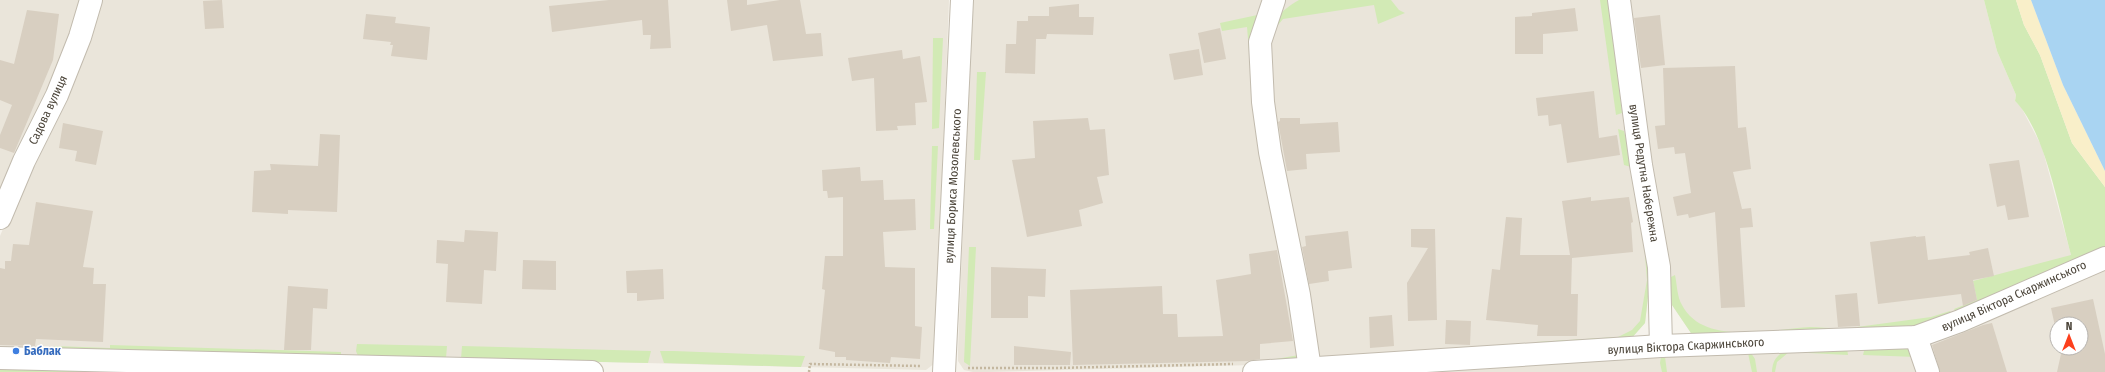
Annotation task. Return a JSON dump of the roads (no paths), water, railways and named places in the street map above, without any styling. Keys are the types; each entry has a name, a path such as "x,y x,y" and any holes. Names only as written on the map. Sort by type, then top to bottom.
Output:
{"street":[{"name":"Садова вулиця","path":"0,218 24,160 57,95 80,37 91,0"},
{"name":"вулиця Бориса Мозолевського","path":"944,367 962,0"},
{"path":"1274,0 1260,42 1263,102 1270,152 1299,295 1310,369"},
{"name":"вулиця Редутна Набережна","path":"1619,0 1641,165 1659,268 1661,346"},
{"name":"вулиця Віктора Скаржинського","path":"1246,368 1310,369 1661,346 1916,337 1960,321 2104,257"},
{"path":"1916,337 1928,372"},
{"path":"0,358 592,372"}],"water":[{"path":"2031,0 2105,0 2105,171 2063,85"}],"place":[{"name":"Баблак","path":"16,351"}]}
